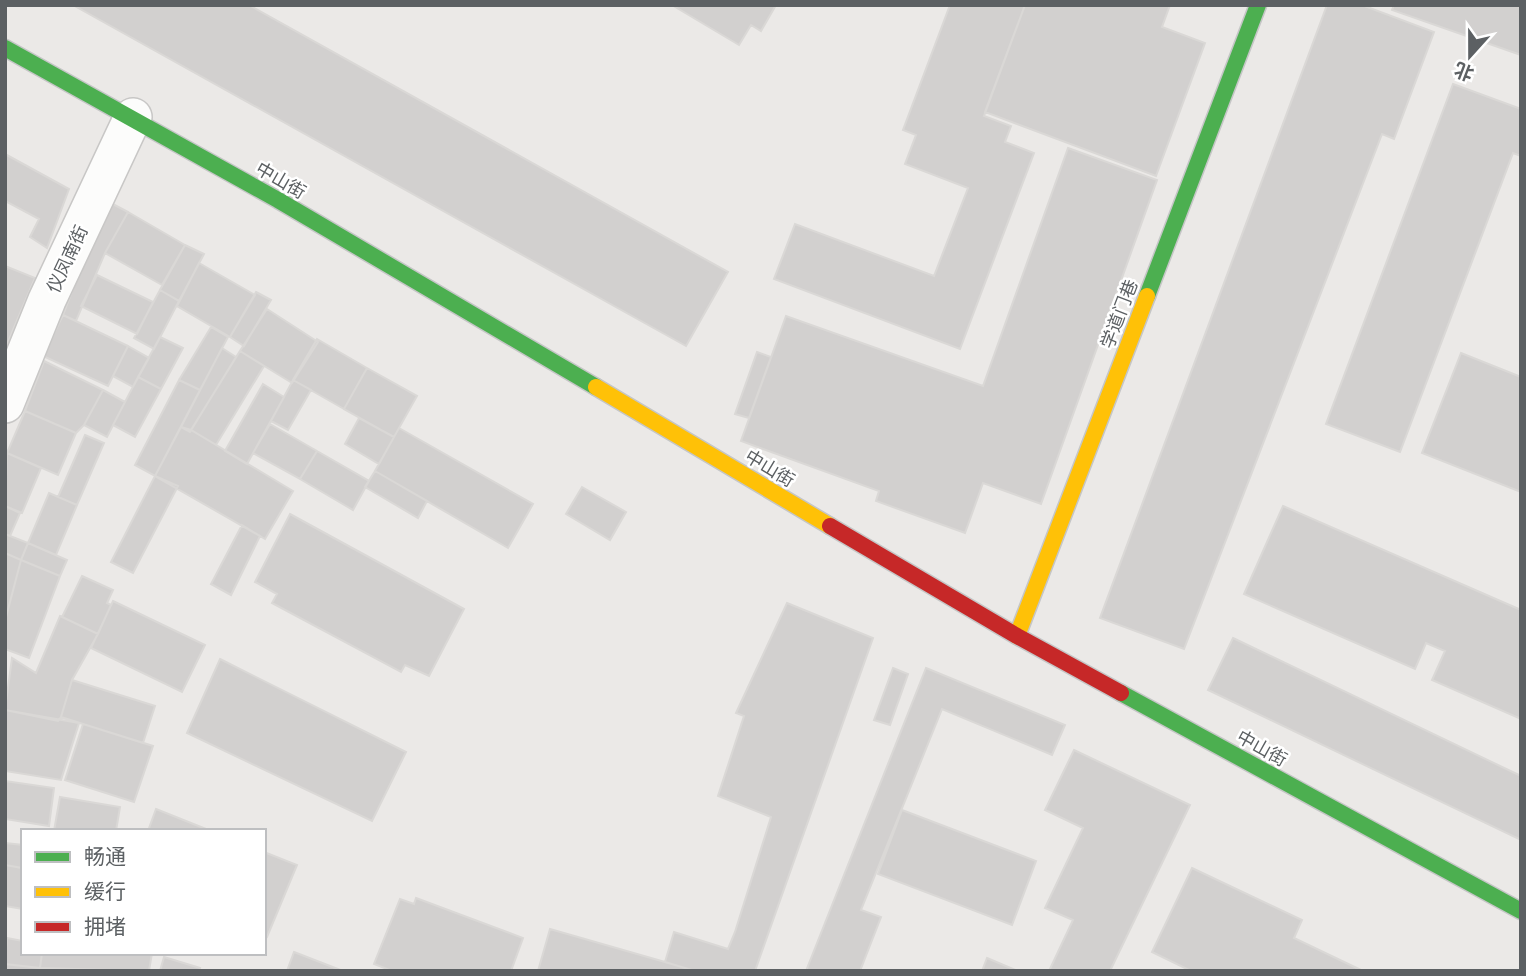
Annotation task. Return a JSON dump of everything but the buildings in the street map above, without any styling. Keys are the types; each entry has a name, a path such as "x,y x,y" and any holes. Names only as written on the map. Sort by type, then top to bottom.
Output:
{"street":[{"name":"学道门巷","path":"1017,636 1258,5"},
{"name":"中山街","path":"5,48 133,117 1017,636 1521,911"},
{"name":"仪凤南街","path":"5,404 47,300 133,117"}],"traffic: fast":[{"path":"1147,296 1258,5"},
{"path":"5,48 278,200 596,387"},
{"path":"1121,693 1521,911"}],"traffic: slow":[{"path":"1017,636 1147,296"},
{"path":"596,387 830,526"}],"traffic: jam":[{"path":"830,526 1017,636 1121,693"}]}
